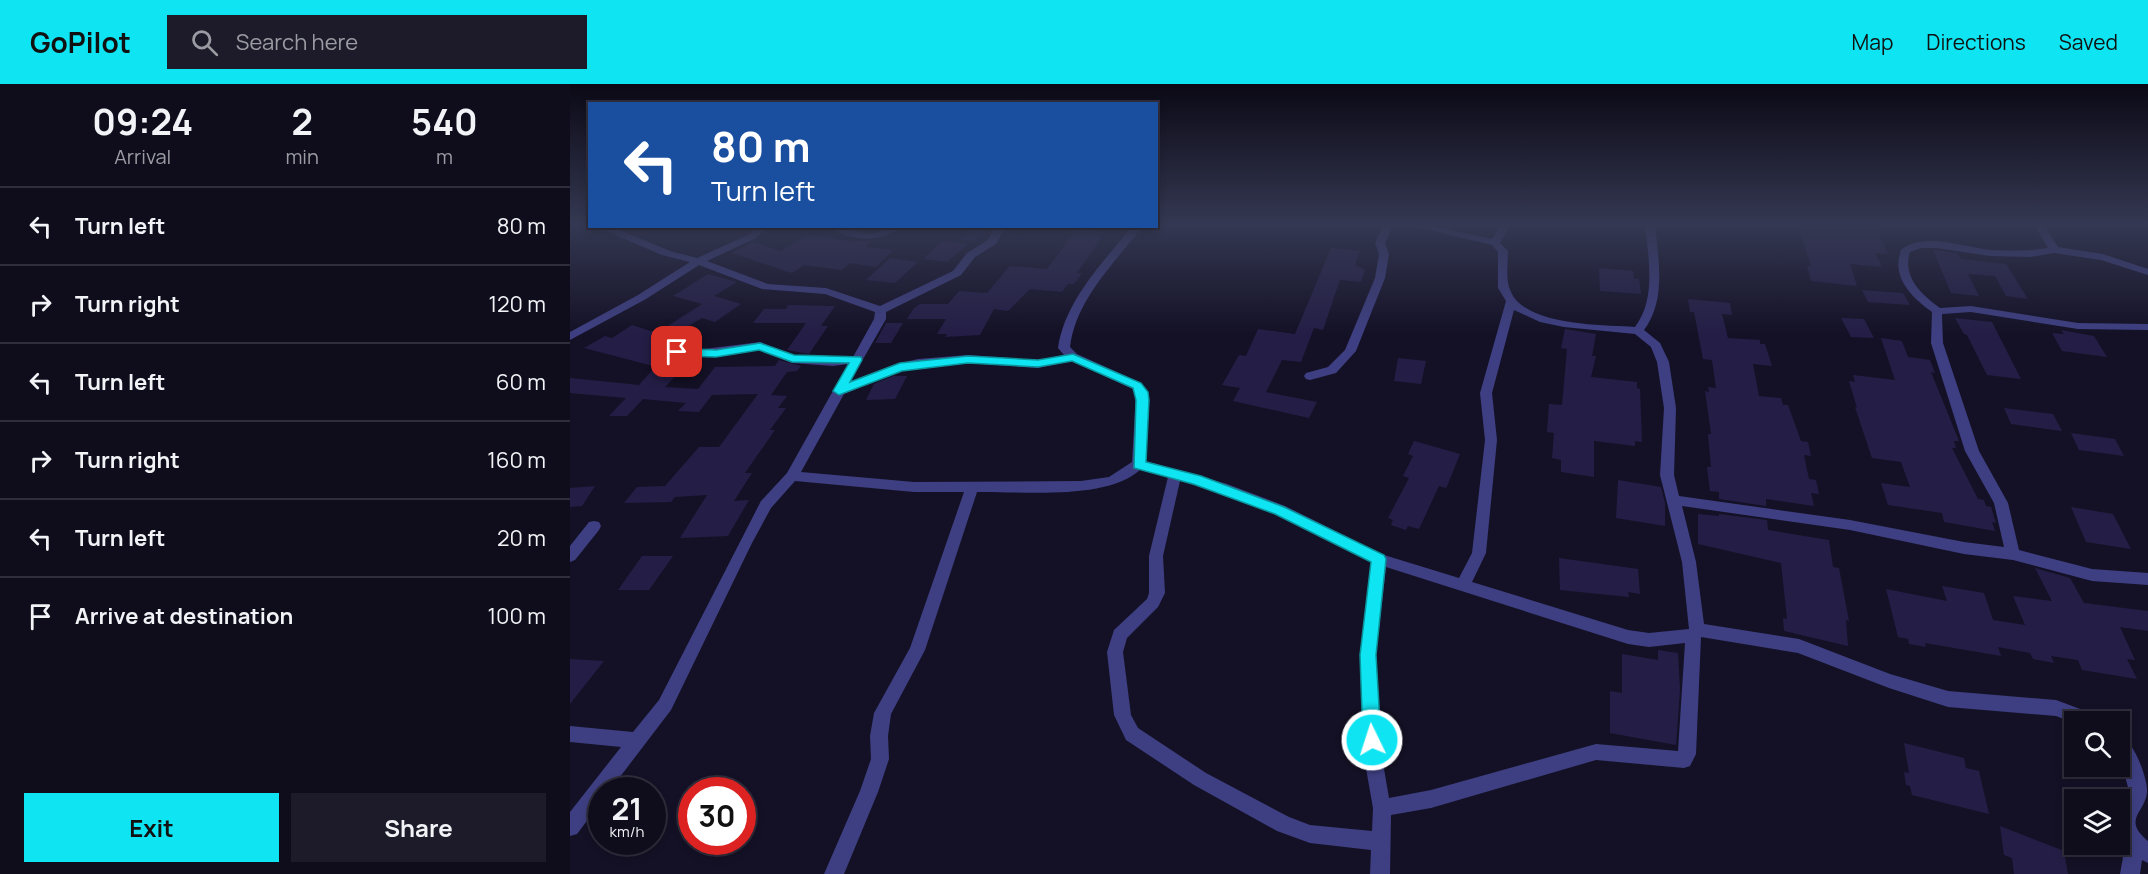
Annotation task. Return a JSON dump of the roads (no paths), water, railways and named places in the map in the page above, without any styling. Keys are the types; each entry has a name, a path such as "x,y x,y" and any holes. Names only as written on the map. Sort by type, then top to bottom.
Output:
{"street":[{"path":"693,260 766,286 826,291 881,310 957,273 967,260"},
{"path":"792,476 914,487 972,487 1106,484 1128,476 1139,465 1142,392 1137,386 1073,357 1064,348 1064,336 1073,311 1112,260"},
{"path":"1310,376 1332,370 1350,351 1380,278 1383,260"},
{"path":"1382,808 1431,799 1596,752 1684,760 1687,753 1695,632 1689,562 1667,475 1670,408 1663,362 1656,345 1638,331 1564,324 1518,309 1505,293 1503,260"},
{"path":"1638,331 1646,322 1653,300 1651,260"},
{"path":"1902,260 1903,273 1924,302 1938,311 1971,309 2078,326 2148,327"},
{"path":"2114,260 2148,272"},
{"path":"570,337 698,261"},
{"path":"1463,585 1479,553 1491,440 1486,393 1511,301"},
{"path":"570,827 665,705 688,663 745,543 766,505 792,476 826,410 880,319 881,310"},
{"path":"1938,311 1935,316 1936,343 1972,451 2001,503 2013,554"},
{"path":"658,350 696,354 760,346 792,359 856,360"},
{"path":"839,391 900,367 918,363 968,359 1038,363 1073,357"},
{"path":"1139,465 1175,474 1280,510 1379,559 1629,637 1649,640 1695,632 1799,646 1889,681 1948,699 2056,708 2064,711"},
{"path":"1175,474 1156,556 1157,593 1153,603 1120,635 1115,652 1123,715 1132,734 1200,779 1284,824 1310,834 1381,842"},
{"path":"834,874 869,792 880,759 879,736 883,713 917,650 972,487"},
{"path":"1674,500 1827,522 1964,548 2013,554 2092,575 2148,579"},
{"path":"570,556 594,526"},
{"path":"1379,559 1368,655 1373,757 1382,808 1380,874"},
{"path":"570,734 639,741"},
{"path":"2130,759 2138,792 2126,814 2127,832 2141,849 2130,874"}]}
